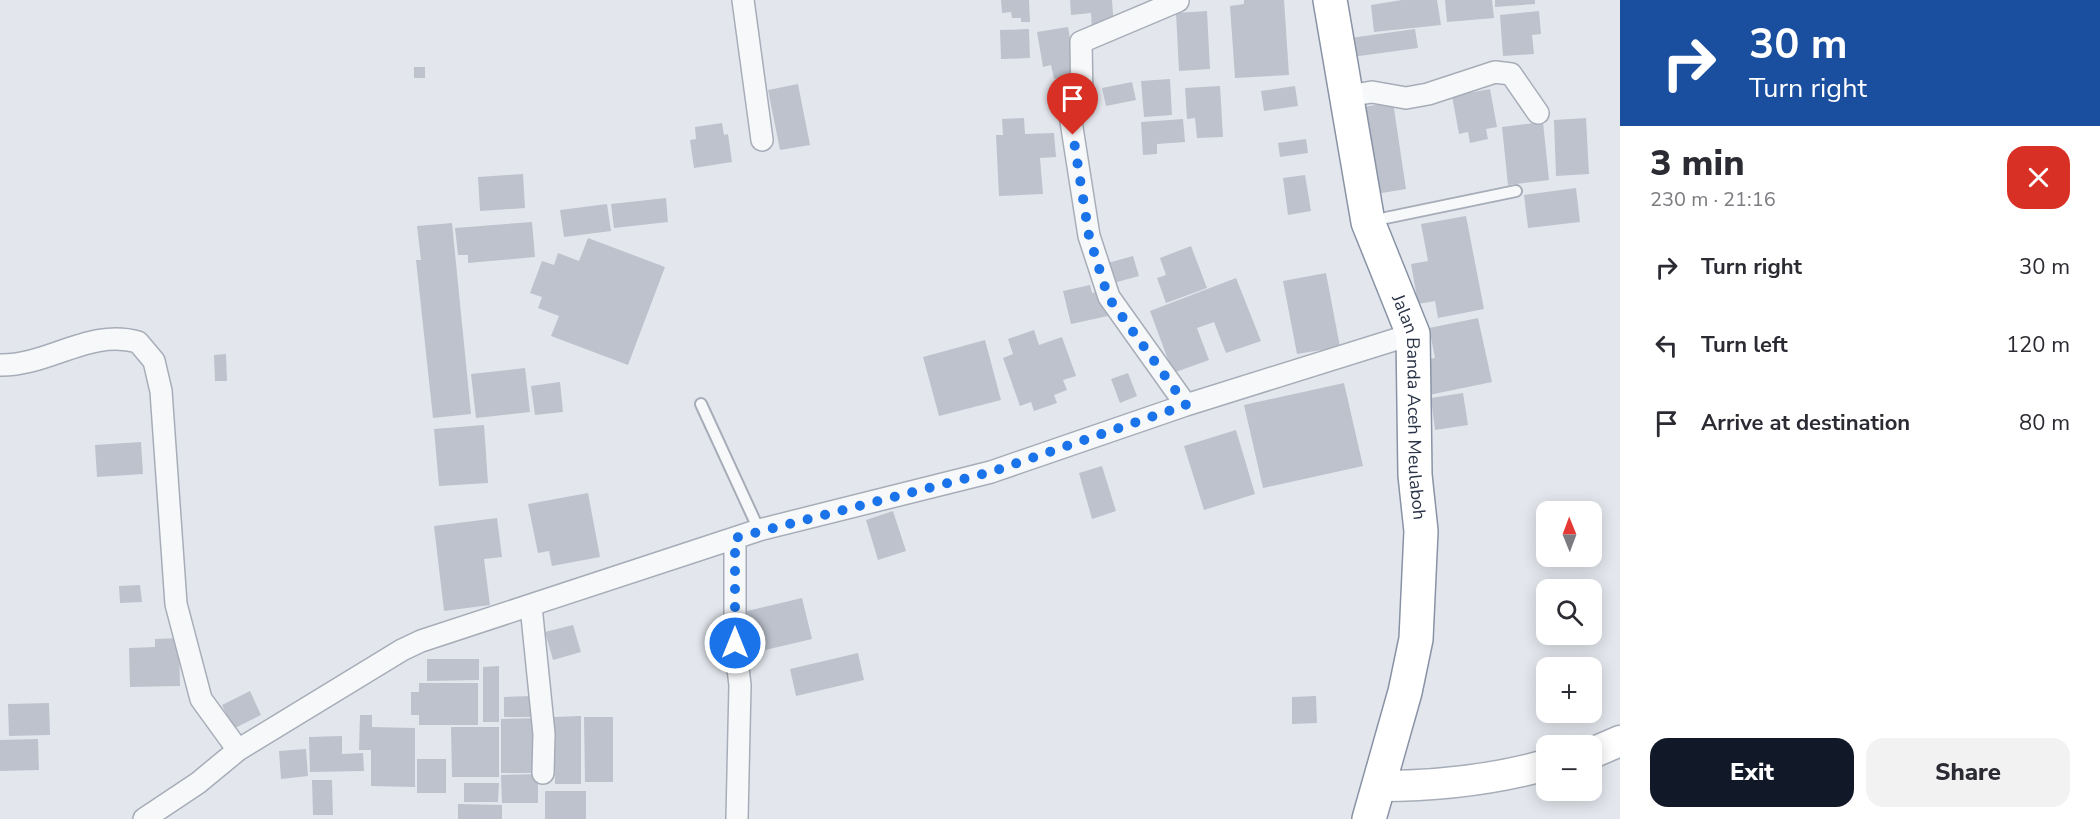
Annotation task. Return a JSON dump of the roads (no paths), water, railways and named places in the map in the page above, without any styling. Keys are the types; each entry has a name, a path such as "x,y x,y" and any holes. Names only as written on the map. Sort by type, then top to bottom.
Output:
{"highway":[{"name":"Jalan Banda Aceh Meulaboh","path":"1330,0 1368,222 1413,334 1415,475 1421,531 1416,639 1370,819"}],"street":[{"path":"743,0 762,140"},
{"path":"1178,1 1081,42 1082,102 1070,115 1089,236 1108,297 1186,405"},
{"path":"1347,96 1372,92 1406,98 1428,94 1495,72 1511,74 1538,113"},
{"path":"144,819 198,783 238,750 402,650 421,641 759,530 991,472 1186,405 1413,334"},
{"path":"0,365 38,360 97,341 131,340 145,347 159,375 176,604 201,699 238,750"},
{"path":"735,538 735,643 740,686 737,819"},
{"path":"531,606 544,734 543,773"},
{"path":"1602,749 1620,741"},
{"path":"1380,786 1429,786 1514,774 1536,768"}],"lane":[{"path":"1368,222 1516,191"},
{"path":"700,404 759,530"}]}
